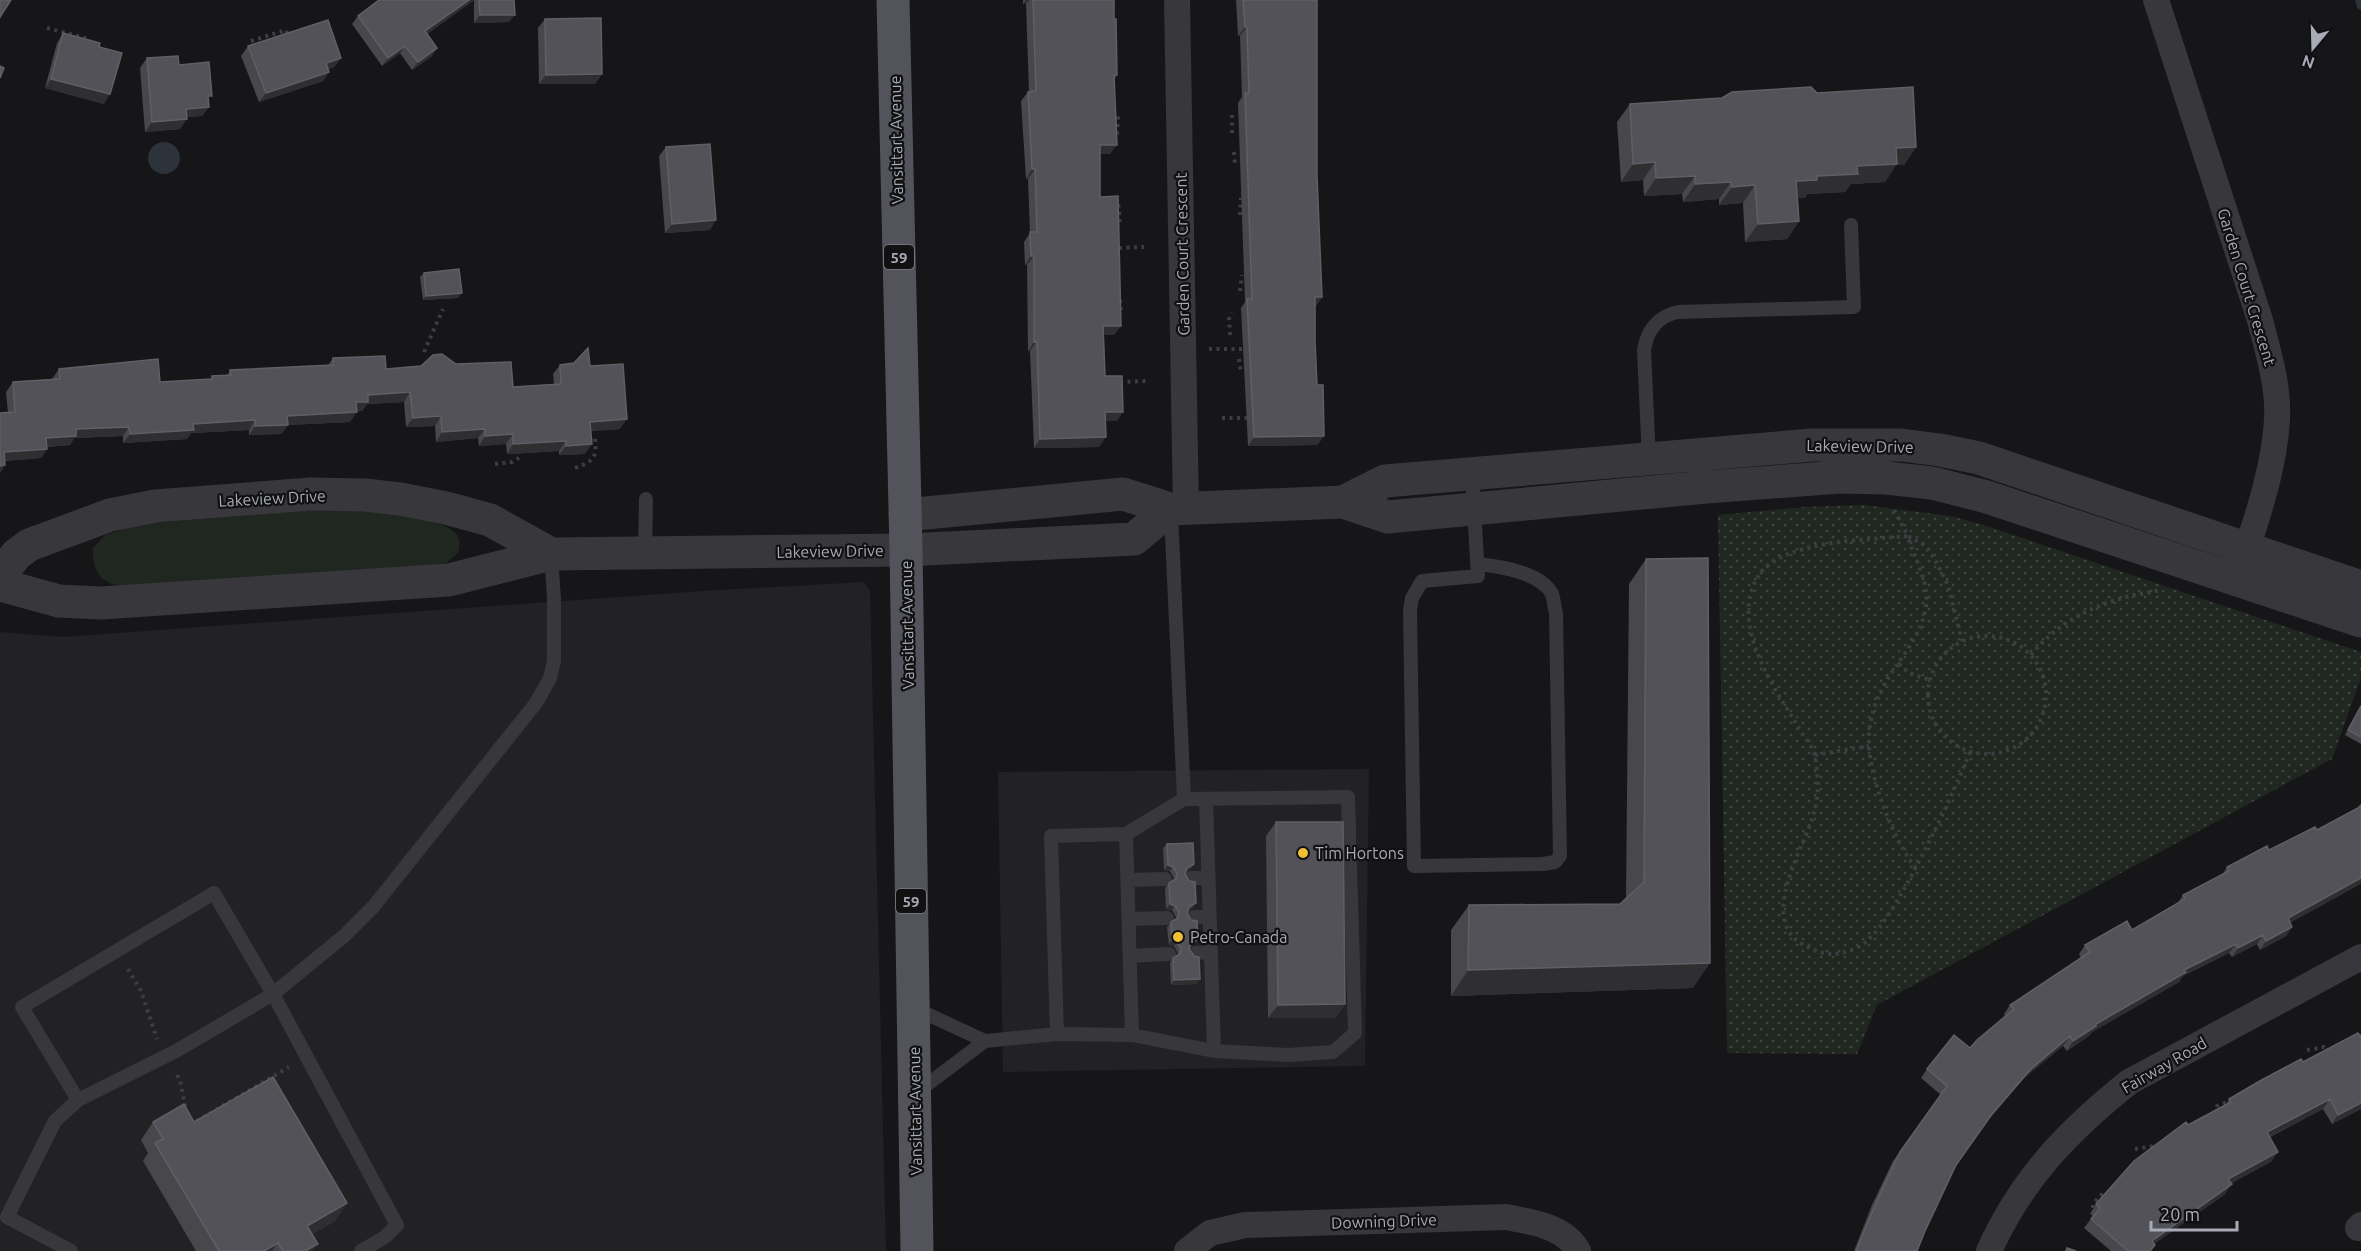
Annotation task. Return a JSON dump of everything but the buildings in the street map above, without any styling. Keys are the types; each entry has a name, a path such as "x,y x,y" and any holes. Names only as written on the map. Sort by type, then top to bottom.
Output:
{"main road":[{"name":"Vansittart Avenue","path":"893,0 906,550 917,1251"}],"street":[{"name":"Garden Court Crescent","path":"1177,0 1184,348 1178,509"},
{"name":"Garden Court Crescent","path":"2156,0 2260,320 2273,369 2277,418 2273,458 2242,564"},
{"name":"Lakeview Drive","path":"905,515 1123,495 1178,509 1343,502 1388,517 1474,509 1812,445 1858,443 1901,445 1979,458 2242,564 2361,621"},
{"name":"Lakeview Drive","path":"1343,502 1385,482 1472,474 1649,475"},
{"name":"Lakeview Drive","path":"0,574 17,554 29,545 110,515 155,506 311,494 365,495 446,508 490,520 551,554"},
{"name":"Lakeview Drive","path":"0,585 59,601 136,602 449,580 551,554 906,550 1134,538 1178,509"},
{"name":"Lakeview Drive","path":"2242,564 2361,587"},
{"name":"Fairway Road","path":"1989,1251 2013,1204 2052,1151 2102,1103 2129,1082 2361,957"},
{"name":"Downing Drive","path":"1187,1251 1210,1233 1245,1225 1506,1217 1546,1225 1574,1243 1578,1251"}],"lane":[{"path":"1649,475 1644,350 1646,341 1656,323 1669,314 1678,312 1854,307 1851,225"},
{"path":"1472,474 1477,564 1478,576 1422,581 1412,598 1414,866 1543,864 1555,862 1560,856 1556,613 1552,593 1543,584 1510,568 1477,564"},
{"path":"645,553 646,499"},
{"path":"1178,509 1184,799"},
{"path":"71,1251 7,1217 56,1121 78,1100 178,1050 273,994 344,936 373,907 536,703 550,678 554,661 551,554"},
{"path":"913,1007 985,1041 1057,1034 1132,1035 1214,1052 1288,1055 1333,1052 1354,1033 1348,797 1184,799 1126,834 1051,836 1057,1034"},
{"path":"1206,799 1214,1052"},
{"path":"1126,834 1132,1035"},
{"path":"1191,878 1208,878"},
{"path":"1128,880 1165,879"},
{"path":"78,1100 22,1007 214,892 273,994 397,1225 386,1237 361,1251"},
{"path":"1193,917 1209,917"},
{"path":"1129,919 1167,918"},
{"path":"1195,953 1211,952"},
{"path":"1130,956 1169,954"},
{"path":"915,1094 985,1041"}],"path":[{"path":"47,28 89,39 87,48"},
{"path":"251,41 286,30 288,37"},
{"path":"1232,115 1232,133"},
{"path":"1108,116 1118,116 1117,135"},
{"path":"1234,152 1235,164"},
{"path":"1240,214 1241,198"},
{"path":"1109,201 1118,201 1120,222"},
{"path":"1119,248 1144,247"},
{"path":"1240,291 1242,275"},
{"path":"1119,289 1121,310"},
{"path":"424,352 443,309"},
{"path":"1230,335 1229,316 1232,313"},
{"path":"1184,348 1244,349"},
{"path":"1239,359 1241,372"},
{"path":"1115,382 1148,381"},
{"path":"1222,418 1247,418 1247,424"},
{"path":"575,468 590,462 596,453 595,438"},
{"path":"495,464 512,462 519,458"},
{"path":"1891,504 1923,572 1927,593 1926,608 1922,624 1881,691 1873,712 1869,746 1878,786 1894,832 1907,858 1916,868"},
{"path":"1962,641 1948,585 1934,558 1924,545 1908,536 1836,542 1782,556 1768,564 1758,576 1751,593 1752,636 1757,656 1769,682 1815,755 1818,784 1813,818 1790,875 1783,904 1784,918 1798,941 1822,952 1833,954 1852,950 1868,940 1884,922 1916,868 1970,752"},
{"path":"2031,655 2055,630 2083,613 2116,600 2165,588"},
{"path":"1977,636 1993,636 2015,643 2031,655 2043,673 2047,689 2046,706 2041,722 2031,735 2019,746 1987,755 1957,747 1946,738 1931,715 1928,701 1930,680 1939,660 1949,649 1977,636"},
{"path":"1899,664 1909,673 1930,680"},
{"path":"1815,755 1869,746"},
{"path":"2307,1050 2324,1047 2328,1050"},
{"path":"184,1128 306,1057"},
{"path":"2213,1115 2217,1106 2227,1102"},
{"path":"2135,1149 2154,1146"},
{"path":"2093,1208 2093,1204 2104,1192"}],"shaded area":[{"path":"164,142 175,147 180,158 175,169 164,174 153,169 148,158 153,147"},
{"path":"1864,505 1951,516 1984,525 2361,652 2361,678 2332,759 1877,1005 1857,1054 1727,1053 1718,515 1805,507"},
{"path":"338,508 402,515 437,523 450,528 457,535 458,553 446,563 432,565 121,586 102,578 94,562 93,548 105,535 140,524"},
{"path":"864,582 870,591 886,1251 0,1251 0,632 62,637 703,591"},
{"path":"1369,769 1365,1066 1003,1072 998,772"}],"waterway":[{"path":"2359,0 2361,6"}],"place":[{"name":"Tim Hortons","path":"1303,853"},
{"name":"Petro-Canada","path":"1178,937"}]}
